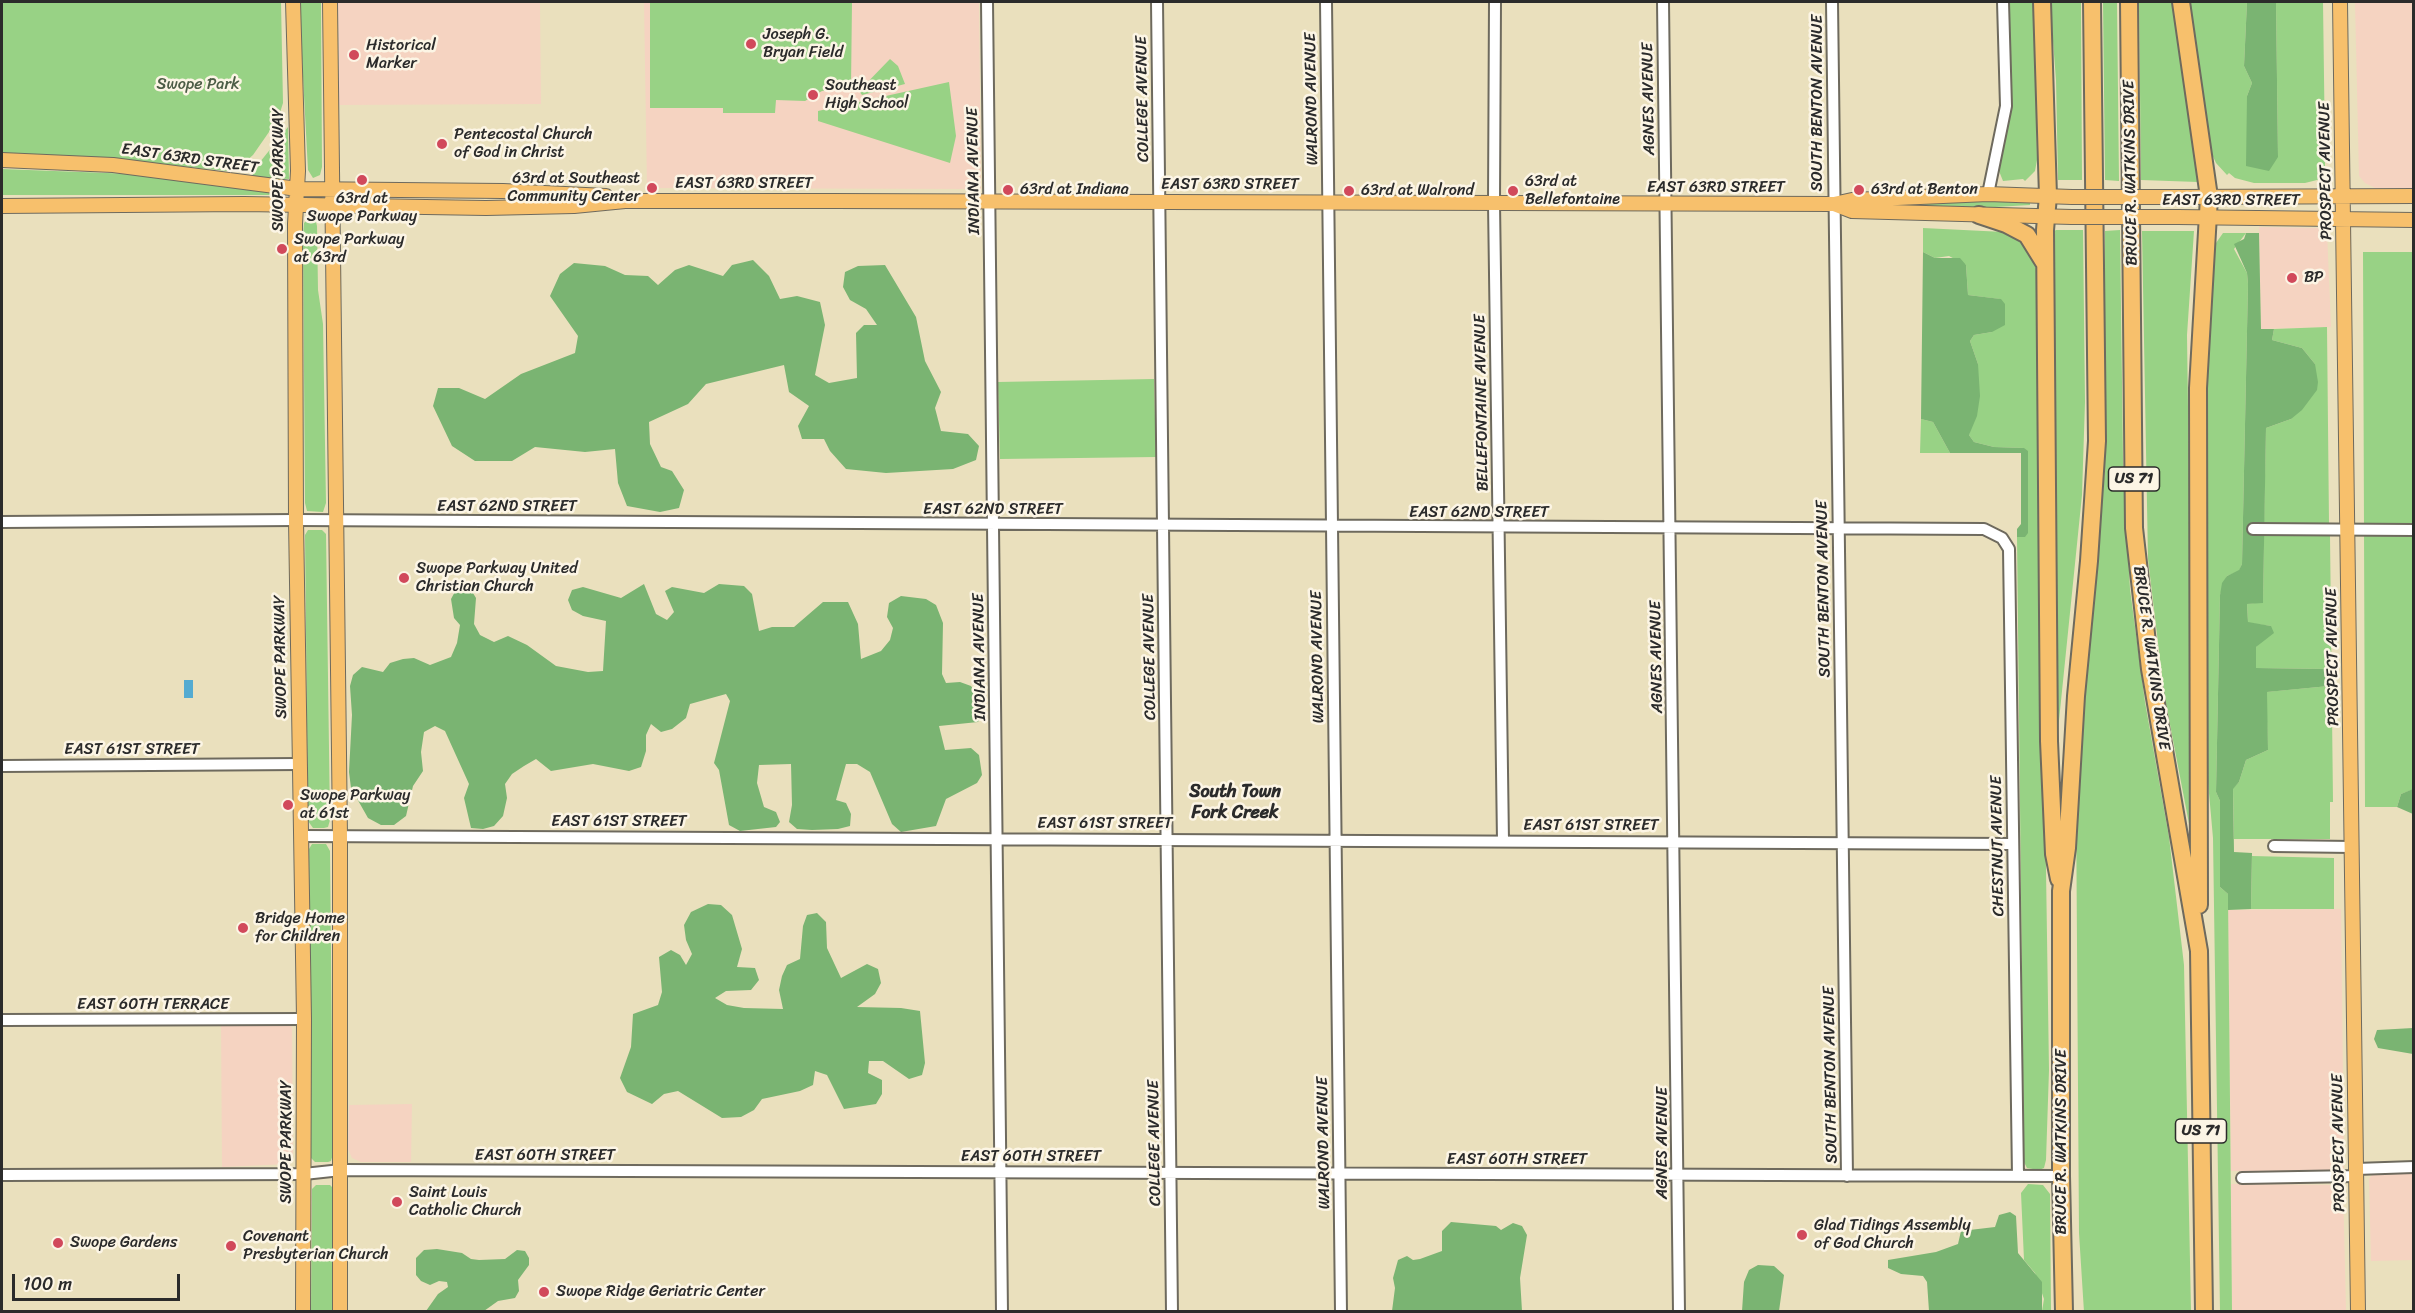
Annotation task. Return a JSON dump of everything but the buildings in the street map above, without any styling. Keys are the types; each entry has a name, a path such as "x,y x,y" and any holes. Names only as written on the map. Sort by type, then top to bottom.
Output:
{"highway":[{"path":"2042,2 2048,196 2046,264 2049,741 2054,854 2061,891"},
{"name":"BRUCE R. WATKINS DRIVE","path":"2064,1311 2061,1176 2061,891 2067,848 2076,696 2090,551 2097,441 2092,2"},
{"name":"BRUCE R. WATKINS DRIVE","path":"2129,2 2134,528 2150,669 2199,951 2204,1311"},
{"path":"2181,2 2209,197 2198,388 2199,951"},
{"path":"1979,215 2006,224 2027,235 2046,264"}],"main road":[{"name":"SWOPE PARKWAY","path":"293,2 298,189 296,520 304,1019 303,1311"},
{"path":"330,2 340,836 340,1311"},
{"name":"PROSPECT AVENUE","path":"2340,2 2358,1311"},
{"name":"EAST 63RD STREET","path":"2,160 113,165 233,183 298,189 503,191 603,196 625,201"},
{"name":"EAST 63RD STREET","path":"2,206 486,208 574,206 625,201 1834,204 1852,200 1988,194 2072,197 2414,196"},
{"name":"EAST 63RD STREET","path":"1834,204 1852,211 2046,217 2414,220"}],"street":[{"name":"INDIANA AVENUE","path":"987,2 1002,1311"},
{"name":"COLLEGE AVENUE","path":"1157,2 1172,1311"},
{"name":"WALROND AVENUE","path":"1326,2 1341,1311"},
{"name":"BELLEFONTAINE AVENUE","path":"1495,2 1494,203 1503,841"},
{"name":"AGNES AVENUE","path":"1664,2 1679,1311"},
{"name":"SOUTH BENTON AVENUE","path":"1832,2 1847,1176"},
{"path":"1988,194 2006,106 2003,2"},
{"name":"EAST 62ND STREET","path":"2,522 296,520 1984,529"},
{"name":"CHESTNUT AVENUE","path":"1984,529 2002,538 2009,549 2018,1176"},
{"path":"2253,529 2414,530"},
{"name":"EAST 61ST STREET","path":"2,766 300,764"},
{"name":"EAST 61ST STREET","path":"301,836 2013,844"},
{"path":"2274,846 2352,847"},
{"name":"EAST 60TH TERRACE","path":"2,1020 304,1019"},
{"path":"2242,1178 2414,1167"},
{"name":"EAST 60TH STREET","path":"2,1175 304,1174 341,1170 2061,1176"}],"shaded area":[{"path":"338,2 540,2 541,104 339,105"},
{"name":"Southeast High School","path":"644,2 979,2 981,189 647,188"},
{"path":"2355,2 2413,2 2413,188 2375,188 2365,183 2359,176"},
{"path":"2259,227 2320,228 2327,231 2331,327 2261,329"},
{"path":"2341,909 2344,1168 2340,1172 2231,1171 2228,910"},
{"path":"221,1022 287,1023 292,1027 293,1160 290,1164 222,1167"},
{"path":"412,1104 411,1162 361,1162 352,1158 348,1149 349,1105"},
{"path":"2374,1172 2413,1173 2413,1260 2371,1261 2369,1179"},
{"path":"2231,1184 2343,1185 2346,1311 2232,1311"}],"green space":[{"name":"Swope Park","path":"2,2 281,2 283,103 278,119 253,155 238,168 227,171 113,159 2,155"},
{"path":"299,2 321,2 322,167 320,175 313,178 308,170"},
{"name":"Joseph G. Bryan Field","path":"650,2 852,2 851,87 822,91 805,101 776,100 775,113 723,113 723,108 650,108"},
{"path":"2009,2 2034,2 2037,160 2035,171 2025,181 2023,179 2003,181 1999,171 2010,111"},
{"path":"2050,2 2081,2 2082,180 2058,180 2056,80"},
{"path":"2103,2 2117,2 2119,181 2105,180"},
{"path":"2139,2 2172,2 2198,182 2141,180"},
{"path":"2188,2 2247,2 2244,66 2252,83 2247,96 2278,157 2276,2 2323,2 2325,151 2322,151 2325,172 2321,179 2305,183 2254,183 2235,178 2229,173 2227,175 2216,163 2210,150"},
{"path":"2247,2 2276,2 2278,157 2269,171 2246,166 2247,96 2252,83 2244,66"},
{"path":"890,59 898,66 905,84 862,95 859,91"},
{"path":"949,82 956,136 950,163 818,121 818,111"},
{"path":"288,127 289,179 253,177 252,172"},
{"path":"2,169 133,174 272,191 272,195 2,195"},
{"path":"2030,201 2030,205 1961,209 1910,205"},
{"path":"310,217 315,218 317,226 318,290 323,324 326,503 323,512 307,511 305,503 303,236 304,223"},
{"path":"1923,228 2004,232 2021,242 2023,240 2037,268 2049,1070 2046,1160 2044,1168 2039,1170 2027,1168 2024,1162 2017,537 2025,537 2024,448 1994,447 1974,442 1969,435 1978,364 1970,341 1974,335 1992,332 2000,299 1968,295 1966,265 1949,256 1935,258 1923,252"},
{"path":"2083,230 2085,402 2082,495 2057,740 2052,232"},
{"path":"2120,230 2123,459 2130,589 2145,702 2169,837 2184,965 2191,1311 2084,1312 2079,1233 2076,798 2105,468 2105,231"},
{"path":"2142,231 2194,231 2187,335 2192,829 2190,829 2164,693 2148,559"},
{"path":"2223,233 2246,233 2234,249 2247,273 2248,284 2242,564 2239,571 2227,576 2220,595 2216,792 2220,801 2220,887 2228,894 2232,1312 2220,1311 2213,838 2208,782 2202,454 2214,252 2216,243"},
{"path":"2246,233 2259,233 2261,329 2274,329 2272,340 2302,348 2315,364 2318,382 2317,390 2302,410 2291,419 2266,428 2263,603 2247,604 2248,622 2271,626 2274,633 2256,647 2256,668 2328,669 2329,686 2267,692 2268,750 2246,760 2239,782 2233,789 2234,852 2252,853 2251,909 2228,910 2228,894 2220,887 2220,801 2216,792 2220,595 2222,583 2227,576 2239,570 2242,564 2248,284 2247,273 2234,244 2244,239"},
{"path":"1923,252 1935,258 1960,258 1966,265 1968,295 2001,299 2005,304 2005,325 1992,332 1974,335 1970,341 1978,364 1980,396 1977,416 1969,435 1974,442 1994,447 2024,448 2028,451 2028,533 2025,537 2017,537 2017,529 2021,524 2021,453 1950,453 1933,422 1921,419"},
{"path":"2363,252 2413,252 2414,789 2401,794 2397,807 2365,807"},
{"path":"753,260 769,276 780,299 797,296 820,302 825,325 815,375 829,383 857,378 856,333 864,325 877,325 866,309 850,300 843,287 845,272 858,266 885,265 916,317 925,361 941,392 935,408 941,431 968,434 979,446 976,460 953,469 886,473 846,469 830,451 824,439 802,439 798,426 809,406 789,392 784,365 706,384 688,404 649,422 650,444 661,467 672,471 684,490 679,508 660,512 627,506 618,483 615,449 585,452 535,447 512,461 475,461 452,446 433,406 438,388 459,388 485,399 521,374 575,353 578,336 550,296 560,274 574,263 605,266 625,275 648,276 658,285 675,270 689,265 723,276 732,265"},
{"path":"2327,327 2329,524 2264,523 2266,428 2291,419 2315,364 2302,348 2272,340 2274,329"},
{"path":"1154,379 1156,457 1000,459 998,382"},
{"path":"1921,419 1933,422 1950,453 1920,453"},
{"path":"308,530 322,530 326,534 330,820 328,827 324,828 313,828 308,821 305,535"},
{"path":"2264,535 2330,536 2333,802 2330,802 2330,839 2234,839 2233,788 2239,782 2246,760 2268,750 2266,692 2329,686 2328,669 2256,668 2256,647 2271,626 2248,623 2247,604 2263,602"},
{"path":"644,584 656,614 667,620 674,612 665,591 672,587 704,593 719,584 744,586 752,594 759,631 772,627 794,627 823,602 848,602 858,624 861,659 881,651 890,640 893,628 887,617 889,603 901,596 926,599 936,605 943,623 942,674 946,683 960,682 971,686 977,694 982,714 978,722 939,726 945,750 971,748 979,755 982,775 977,783 946,799 936,826 901,832 892,824 870,772 857,764 846,764 836,800 846,803 851,814 850,826 812,830 797,829 789,822 792,805 791,764 759,765 757,783 764,807 776,812 780,822 776,827 740,831 729,825 719,770 714,763 730,701 726,694 690,704 686,718 672,729 661,732 651,724 646,735 646,751 641,767 629,771 593,764 551,771 536,759 512,774 505,784 507,798 503,816 494,826 483,829 471,828 464,798 469,784 445,731 435,726 424,732 421,752 423,771 413,786 406,816 394,825 381,825 368,818 351,788 349,772 352,715 350,686 353,675 362,667 383,672 390,663 403,659 414,658 430,665 451,657 457,643 460,625 454,618 451,599 457,588 468,585 476,598 474,624 480,635 494,642 508,636 527,645 556,666 588,672 603,671 606,621 583,616 572,610 568,600 572,590 583,587 621,598"},
{"path":"2413,789 2413,814 2397,807 2401,794"},
{"path":"312,844 326,844 330,851 333,1154 331,1161 328,1162 315,1162 311,1158 309,849"},
{"path":"2252,856 2334,858 2334,909 2251,909"},
{"path":"708,904 721,905 732,915 742,949 737,967 755,968 759,980 751,990 726,991 715,998 727,1005 744,1008 783,1009 779,990 782,976 787,965 800,959 803,926 807,915 817,913 826,922 827,948 841,978 867,964 878,969 881,983 875,994 857,1007 920,1011 925,1063 922,1075 909,1079 883,1061 869,1061 868,1073 882,1080 882,1094 876,1104 844,1109 827,1075 815,1071 813,1085 800,1091 762,1099 754,1110 741,1117 722,1118 678,1091 664,1094 652,1104 627,1092 620,1078 631,1047 633,1014 658,1005 662,992 659,957 671,950 680,955 686,965 692,954 686,940 684,925 691,912"},
{"path":"2413,1028 2413,1054 2378,1048 2374,1039 2377,1030"},
{"path":"2028,1184 2043,1185 2050,1194 2051,1311 2042,1311 2044,1299 2035,1273 2024,1260 2021,1193"},
{"path":"316,1185 330,1185 333,1188 332,1311 311,1311 312,1189"},
{"path":"2010,1212 2016,1216 2018,1253 2042,1282 2042,1311 1929,1311 1927,1282 1923,1276 1901,1274 1888,1268 1888,1260 1936,1252 1958,1244 1961,1231 1995,1227 1999,1215"},
{"path":"1451,1222 1496,1226 1501,1230 1513,1223 1522,1226 1527,1235 1520,1278 1522,1311 1392,1311 1395,1288 1393,1278 1398,1260 1407,1256 1413,1260 1420,1259 1442,1251 1442,1231"},
{"path":"437,1249 462,1253 471,1259 479,1260 505,1259 517,1250 525,1251 529,1258 529,1265 518,1280 519,1291 515,1298 498,1301 484,1311 426,1311 438,1294 448,1287 447,1282 439,1281 430,1285 421,1281 416,1275 416,1258 424,1250"},
{"path":"1758,1265 1774,1266 1784,1275 1779,1311 1742,1311 1744,1282 1749,1270"}],"water":[{"path":"184,680 193,680 193,698 184,698"}],"place":[{"name":"Joseph G. Bryan Field","path":"751,44"},
{"name":"Historical Marker","path":"354,55"},
{"name":"Southeast High School","path":"813,95"},
{"name":"Pentecostal Church of God in Christ","path":"442,144"},
{"name":"63rd at Swope Parkway","path":"362,180"},
{"name":"63rd at Southeast Community Center","path":"652,188"},
{"name":"63rd at Indiana","path":"1008,190"},
{"name":"63rd at Benton","path":"1859,190"},
{"name":"63rd at Walrond","path":"1349,191"},
{"name":"63rd at Bellefontaine","path":"1513,191"},
{"name":"Swope Parkway at 63rd","path":"282,249"},
{"name":"BP","path":"2292,278"},
{"name":"Swope Parkway United Christian Church","path":"404,578"},
{"name":"Swope Parkway at 61st","path":"288,805"},
{"name":"Bridge Home for Children","path":"243,928"},
{"name":"Saint Louis Catholic Church","path":"397,1202"},
{"name":"Glad Tidings Assembly of God Church","path":"1802,1235"},
{"name":"Swope Gardens","path":"58,1243"},
{"name":"Covenant Presbyterian Church","path":"231,1246"},
{"name":"Swope Ridge Geriatric Center","path":"544,1292"}],"district":[{"name":"South Town Fork Creek","path":"1235,802"}]}
